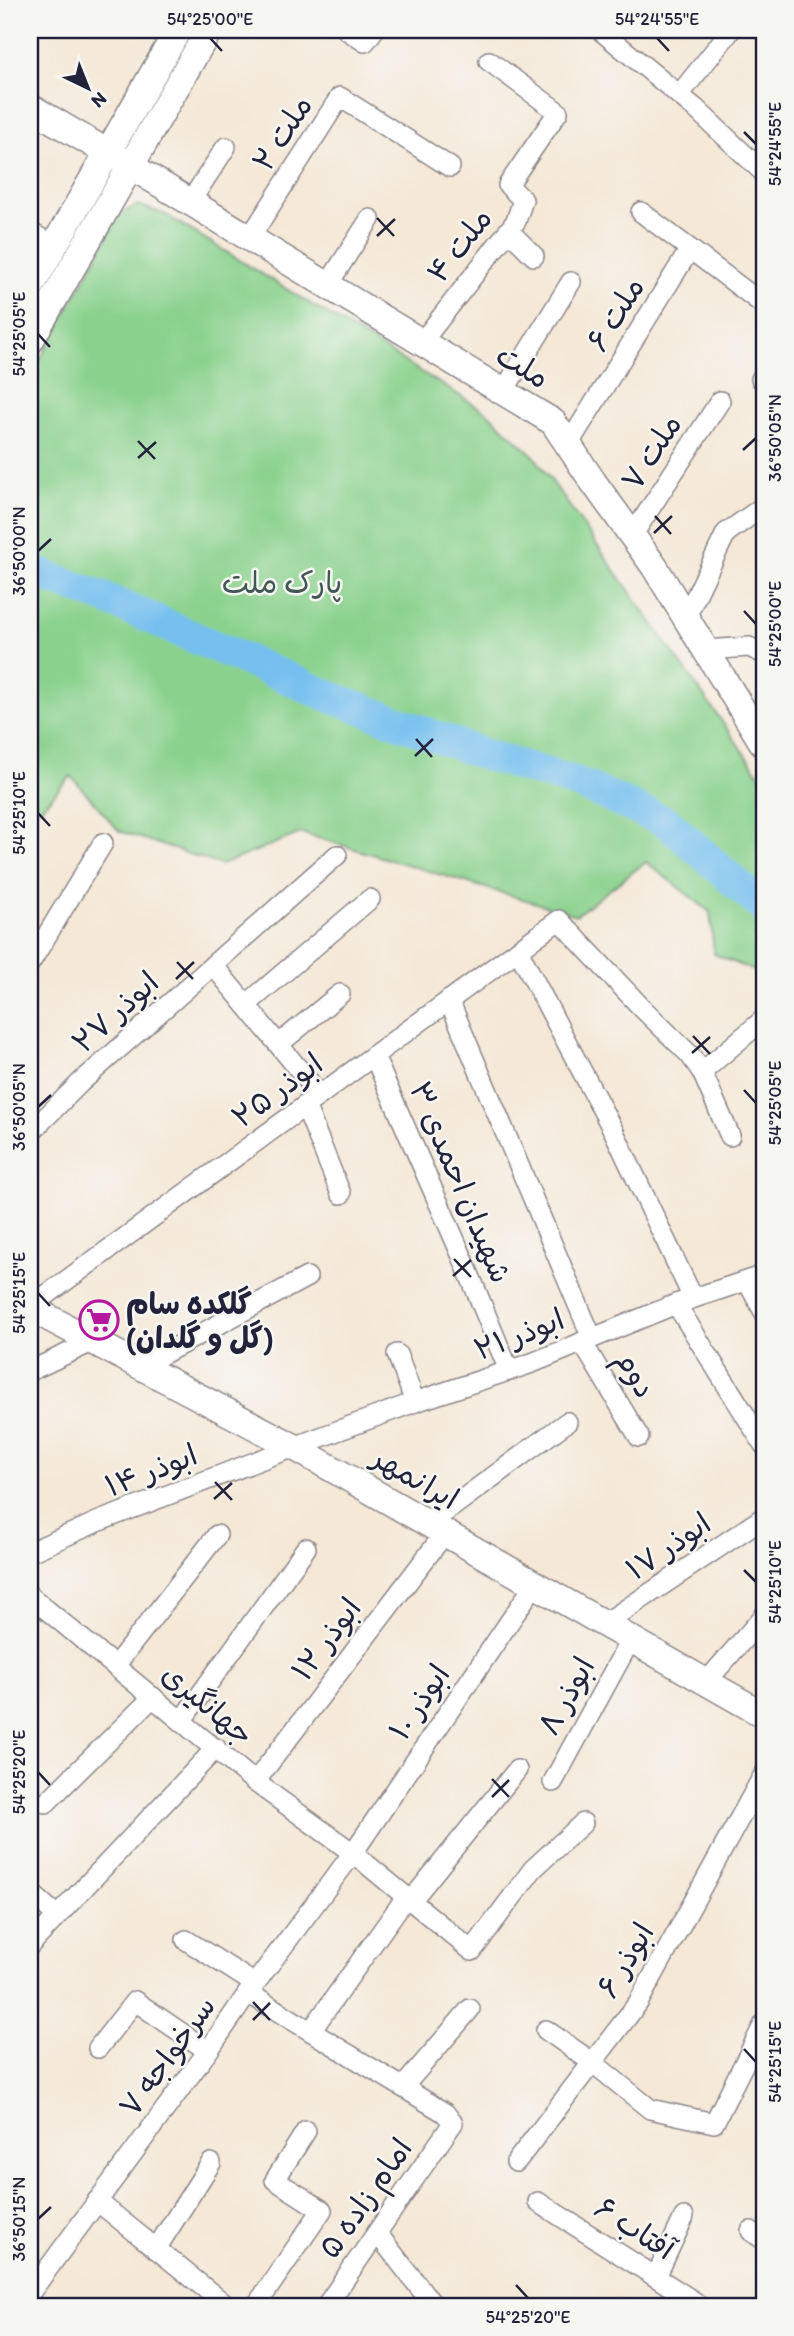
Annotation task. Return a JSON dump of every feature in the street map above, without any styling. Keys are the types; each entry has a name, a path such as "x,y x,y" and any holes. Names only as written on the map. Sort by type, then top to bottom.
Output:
{"main road":[{"path":"30,341 178,30"},
{"path":"30,288 53,245 118,159 209,30"},
{"name":"ملت","path":"30,107 553,422 654,566 764,745"},
{"name":"ایرانمهر","path":"30,1308 294,1447 764,1716"}],"street":[{"path":"347,30 365,42 374,30"},
{"path":"600,30 679,95 764,173"},
{"path":"679,95 731,30"},
{"name":"۴ ملت","path":"421,342 516,221 523,200 508,185 558,112 489,61"},
{"name":"۲ ملت","path":"249,239 341,97 450,167"},
{"path":"190,202 226,147"},
{"path":"642,212 764,305"},
{"path":"327,286 370,219"},
{"path":"509,231 534,256"},
{"path":"30,232 53,245"},
{"name":"۶ ملت","path":"568,445 690,249"},
{"path":"503,392 571,282"},
{"name":"۷ ملت","path":"632,536 720,401"},
{"path":"686,617 726,533 764,506"},
{"path":"706,650 749,647 764,654"},
{"path":"30,963 103,843"},
{"name":"ابوذر ۲۷","path":"30,1133 80,1083 337,855"},
{"path":"246,1005 370,899"},
{"name":"ابوذر ۲۵","path":"30,1308 559,920 690,1055 702,1072"},
{"path":"518,950 614,1132 684,1301 764,1445"},
{"path":"214,965 279,1044 313,1100 341,1194"},
{"path":"279,1044 340,994"},
{"name":"دوم","path":"449,1000 550,1236 587,1340 639,1437"},
{"path":"730,1136 702,1072 764,1019"},
{"name":"شهیدان احمدی ۳","path":"373,1056 461,1254 509,1371"},
{"path":"141,1366 307,1277"},
{"path":"756,1278 764,1312"},
{"name":"۲۱ ابوذر","path":"294,1447 415,1402 509,1371 684,1301 756,1278"},
{"path":"30,1371 94,1341"},
{"path":"397,1354 415,1402"},
{"name":"ابوذر ۱۲","path":"255,1782 437,1528 568,1422"},
{"name":"۱۴ ابوذر","path":"30,1552 97,1522 294,1447"},
{"name":"۱۷ ابوذر","path":"604,1624 764,1517"},
{"path":"115,1666 217,1535"},
{"path":"182,1720 306,1548"},
{"name":"ابوذر ۱۰","path":"353,1853 535,1584"},
{"name":"جهانگیری","path":"32,1603 115,1666 255,1782 353,1853 472,1951 533,1869 583,1822"},
{"path":"706,1682 764,1616"},
{"name":"۸ ابوذر","path":"553,1782 631,1639"},
{"path":"46,1803 153,1697"},
{"path":"30,1945 216,1748"},
{"path":"311,2031 409,1899 517,1770"},
{"name":"ابوذر ۶","path":"516,2162 638,2003 764,1774"},
{"name":"سرخواجه ۷","path":"30,2293 353,1853"},
{"path":"30,1892 57,1916"},
{"path":"186,1940 311,2031 403,2087 470,2009"},
{"path":"98,2049 135,2001 208,2051"},
{"path":"546,2030 593,2062 650,2109 714,2123 764,2024"},
{"name":"۵ امام زاده","path":"326,2306 453,2123 445,2113 403,2087"},
{"path":"256,2306 322,2210 275,2180 306,2131"},
{"path":"156,2249 211,2163"},
{"path":"97,2202 227,2306"},
{"name":"آفتاب ۶","path":"538,2202 698,2306"},
{"path":"656,2277 684,2217"},
{"path":"377,2233 434,2306"}],"green space":[{"name":"پارک ملت","path":"138,205 166,215 488,413 534,456 764,781 764,975 714,954 710,912 646,862 576,915 301,833 221,865 119,831 71,776 40,809 30,804 30,378 121,213"}],"waterway":[{"path":"30,570 109,600 326,695 482,754 578,783 668,823 764,908"}],"place":[{"name":"گلکده سام (گل و گلدان)","path":"99,1320"}]}
